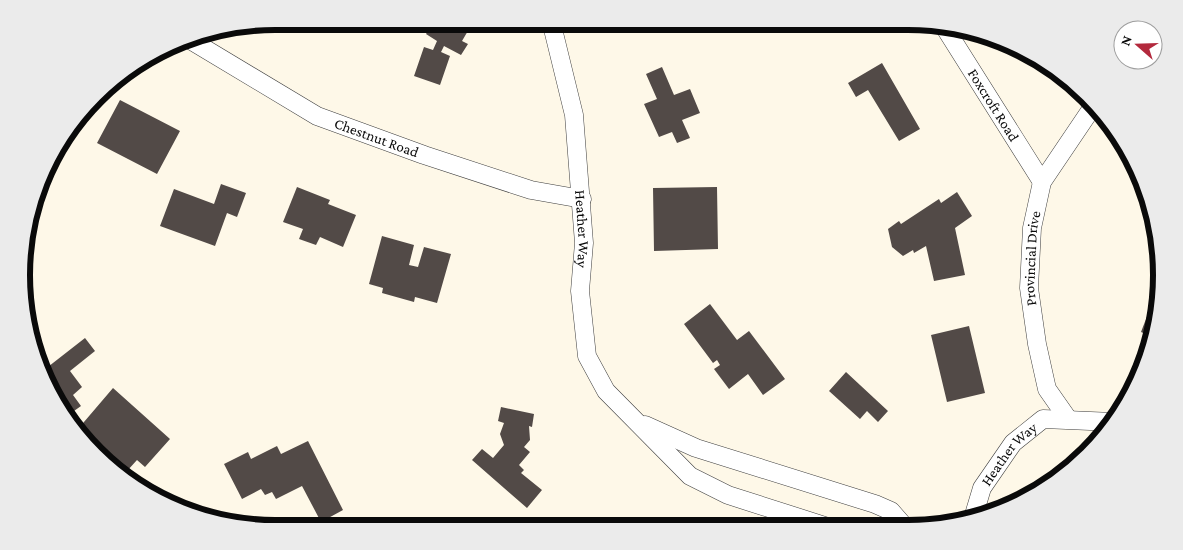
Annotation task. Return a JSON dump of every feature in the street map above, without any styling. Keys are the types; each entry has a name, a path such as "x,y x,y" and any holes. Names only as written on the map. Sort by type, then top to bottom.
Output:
{"street":[{"name":"Heather Way","path":"554,30 574,115 584,243 580,291 582,326 587,356 606,391 690,476 728,494 807,520"},
{"name":"Foxcroft Road","path":"947,33 1042,182"},
{"name":"Chestnut Road","path":"196,43 318,116 424,155 531,190 582,200"},
{"name":"Provincial Drive","path":"1068,419 1047,389 1028,288 1032,228 1042,182 1090,111"},
{"name":"Heather Way","path":"975,511 982,488 1013,444 1042,419 1104,421"},
{"name":"Heather Way","path":"638,422 696,448 875,504 891,511 899,520"}],"building":[{"path":"428,30 468,30 462,41 468,44 461,55 444,46 441,52 450,56 440,85 414,76 424,47 433,50 437,41 426,34"},
{"path":"882,63 920,129 899,141 868,90 856,97 848,83"},
{"path":"662,67 674,95 690,89 700,113 682,120 690,138 677,143 672,132 659,137 644,104 657,99 646,74"},
{"path":"120,100 180,131 157,174 97,143"},
{"path":"221,184 246,193 237,217 227,213 215,246 160,226 174,189 214,204"},
{"path":"297,187 330,200 328,204 356,215 343,247 320,237 316,245 299,239 303,229 283,222"},
{"path":"717,187 718,249 654,251 653,188"},
{"path":"957,192 972,216 955,228 965,275 934,281 926,246 914,253 913,250 903,256 892,247 888,229 899,221 901,224 939,199 941,203"},
{"path":"382,236 414,245 409,265 418,267 424,247 451,254 437,303 415,297 414,302 382,293 383,288 369,284"},
{"path":"710,304 737,340 749,331 785,379 763,395 748,374 729,389 714,369 720,365 717,360 713,363 684,324"},
{"path":"1151,306 1146,334 1141,332"},
{"path":"969,326 985,393 947,402 931,335"},
{"path":"85,338 95,351 70,371 82,387 73,395 81,406 72,412 55,383 48,367"},
{"path":"846,372 888,411 878,422 867,411 860,419 829,391"},
{"path":"113,388 170,439 145,467 137,460 128,470 107,453 82,425"},
{"path":"501,407 534,414 532,427 529,426 530,440 524,447 530,452 519,465 524,470 521,473 542,490 527,508 472,460 482,449 493,458 504,445 500,434 504,423 498,421"},
{"path":"308,441 343,510 325,520 320,520 302,486 276,499 272,492 265,495 261,489 242,499 224,464 248,452 251,459 277,446 281,454"}]}
